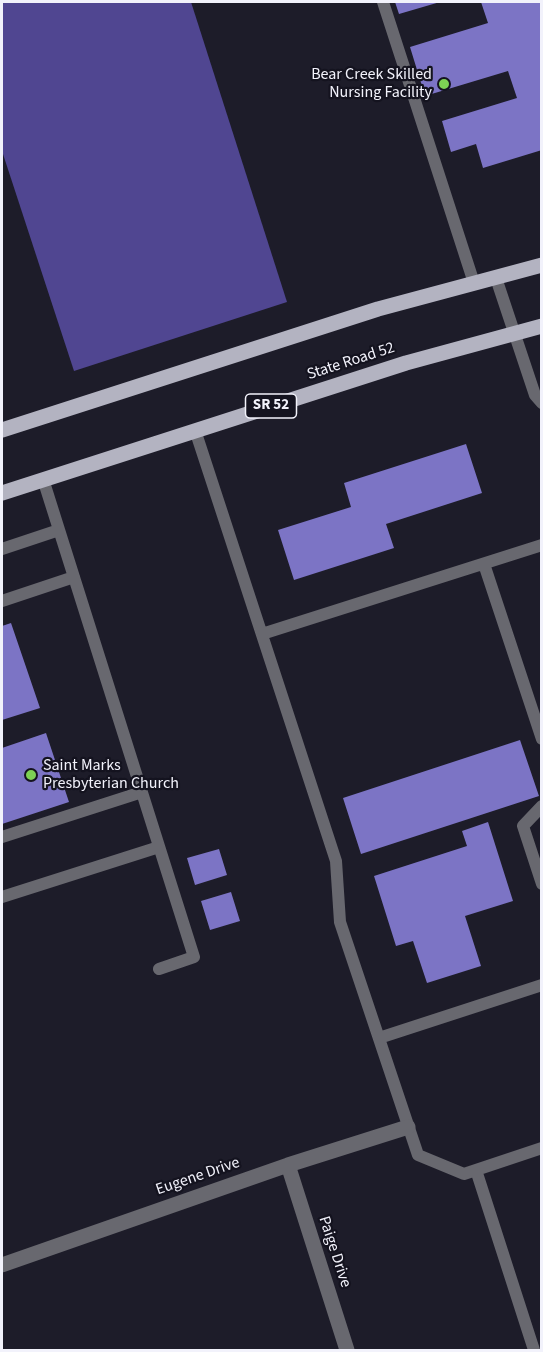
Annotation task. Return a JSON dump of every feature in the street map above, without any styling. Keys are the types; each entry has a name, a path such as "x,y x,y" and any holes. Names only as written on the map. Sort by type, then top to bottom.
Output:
{"main road":[{"path":"2,430 378,309 542,265"},
{"name":"State Road 52","path":"2,493 406,363 542,326"}],"street":[{"name":"Eugene Drive","path":"2,1265 288,1165 408,1127"},
{"name":"Paige Drive","path":"288,1165 347,1350"}],"lane":[{"path":"383,2 474,283"},
{"path":"496,278 535,395 542,403"},
{"path":"195,430 336,861 340,921 418,1155 464,1174 542,1148"},
{"path":"43,479 195,957 159,969"},
{"path":"2,549 59,530"},
{"path":"262,634 542,545"},
{"path":"484,564 542,739"},
{"path":"2,601 74,577"},
{"path":"2,837 142,792"},
{"path":"542,806 523,826 542,884"},
{"path":"2,897 159,847"},
{"path":"379,1038 542,986"},
{"path":"476,1170 534,1350"}],"shaded area":[{"path":"2,2 191,2 287,302 74,371 2,151"}],"building":[{"path":"395,2 440,2 399,14"},
{"name":"Bear Creek Skilled Nursing Facility","path":"481,2 542,2 542,150 483,168 476,144 451,152 442,121 517,98 508,71 425,96 410,47 488,23"},
{"path":"466,444 482,493 386,524 394,548 294,580 278,530 351,507 344,483"},
{"name":"Saint Marks Presbyterian Church","path":"11,623 40,708 2,720 2,626"},
{"name":"Saint Marks Presbyterian Church","path":"46,733 69,802 2,824 2,748"},
{"path":"520,740 539,796 361,854 343,798"},
{"path":"488,822 513,901 465,916 481,966 427,983 413,941 396,946 374,876 467,846 462,831"},
{"path":"219,849 227,875 195,885 187,858"},
{"path":"231,892 240,921 210,930 201,901"}],"place":[{"name":"Bear Creek Skilled Nursing Facility","path":"444,84"},
{"name":"Saint Marks Presbyterian Church","path":"31,775"}]}
